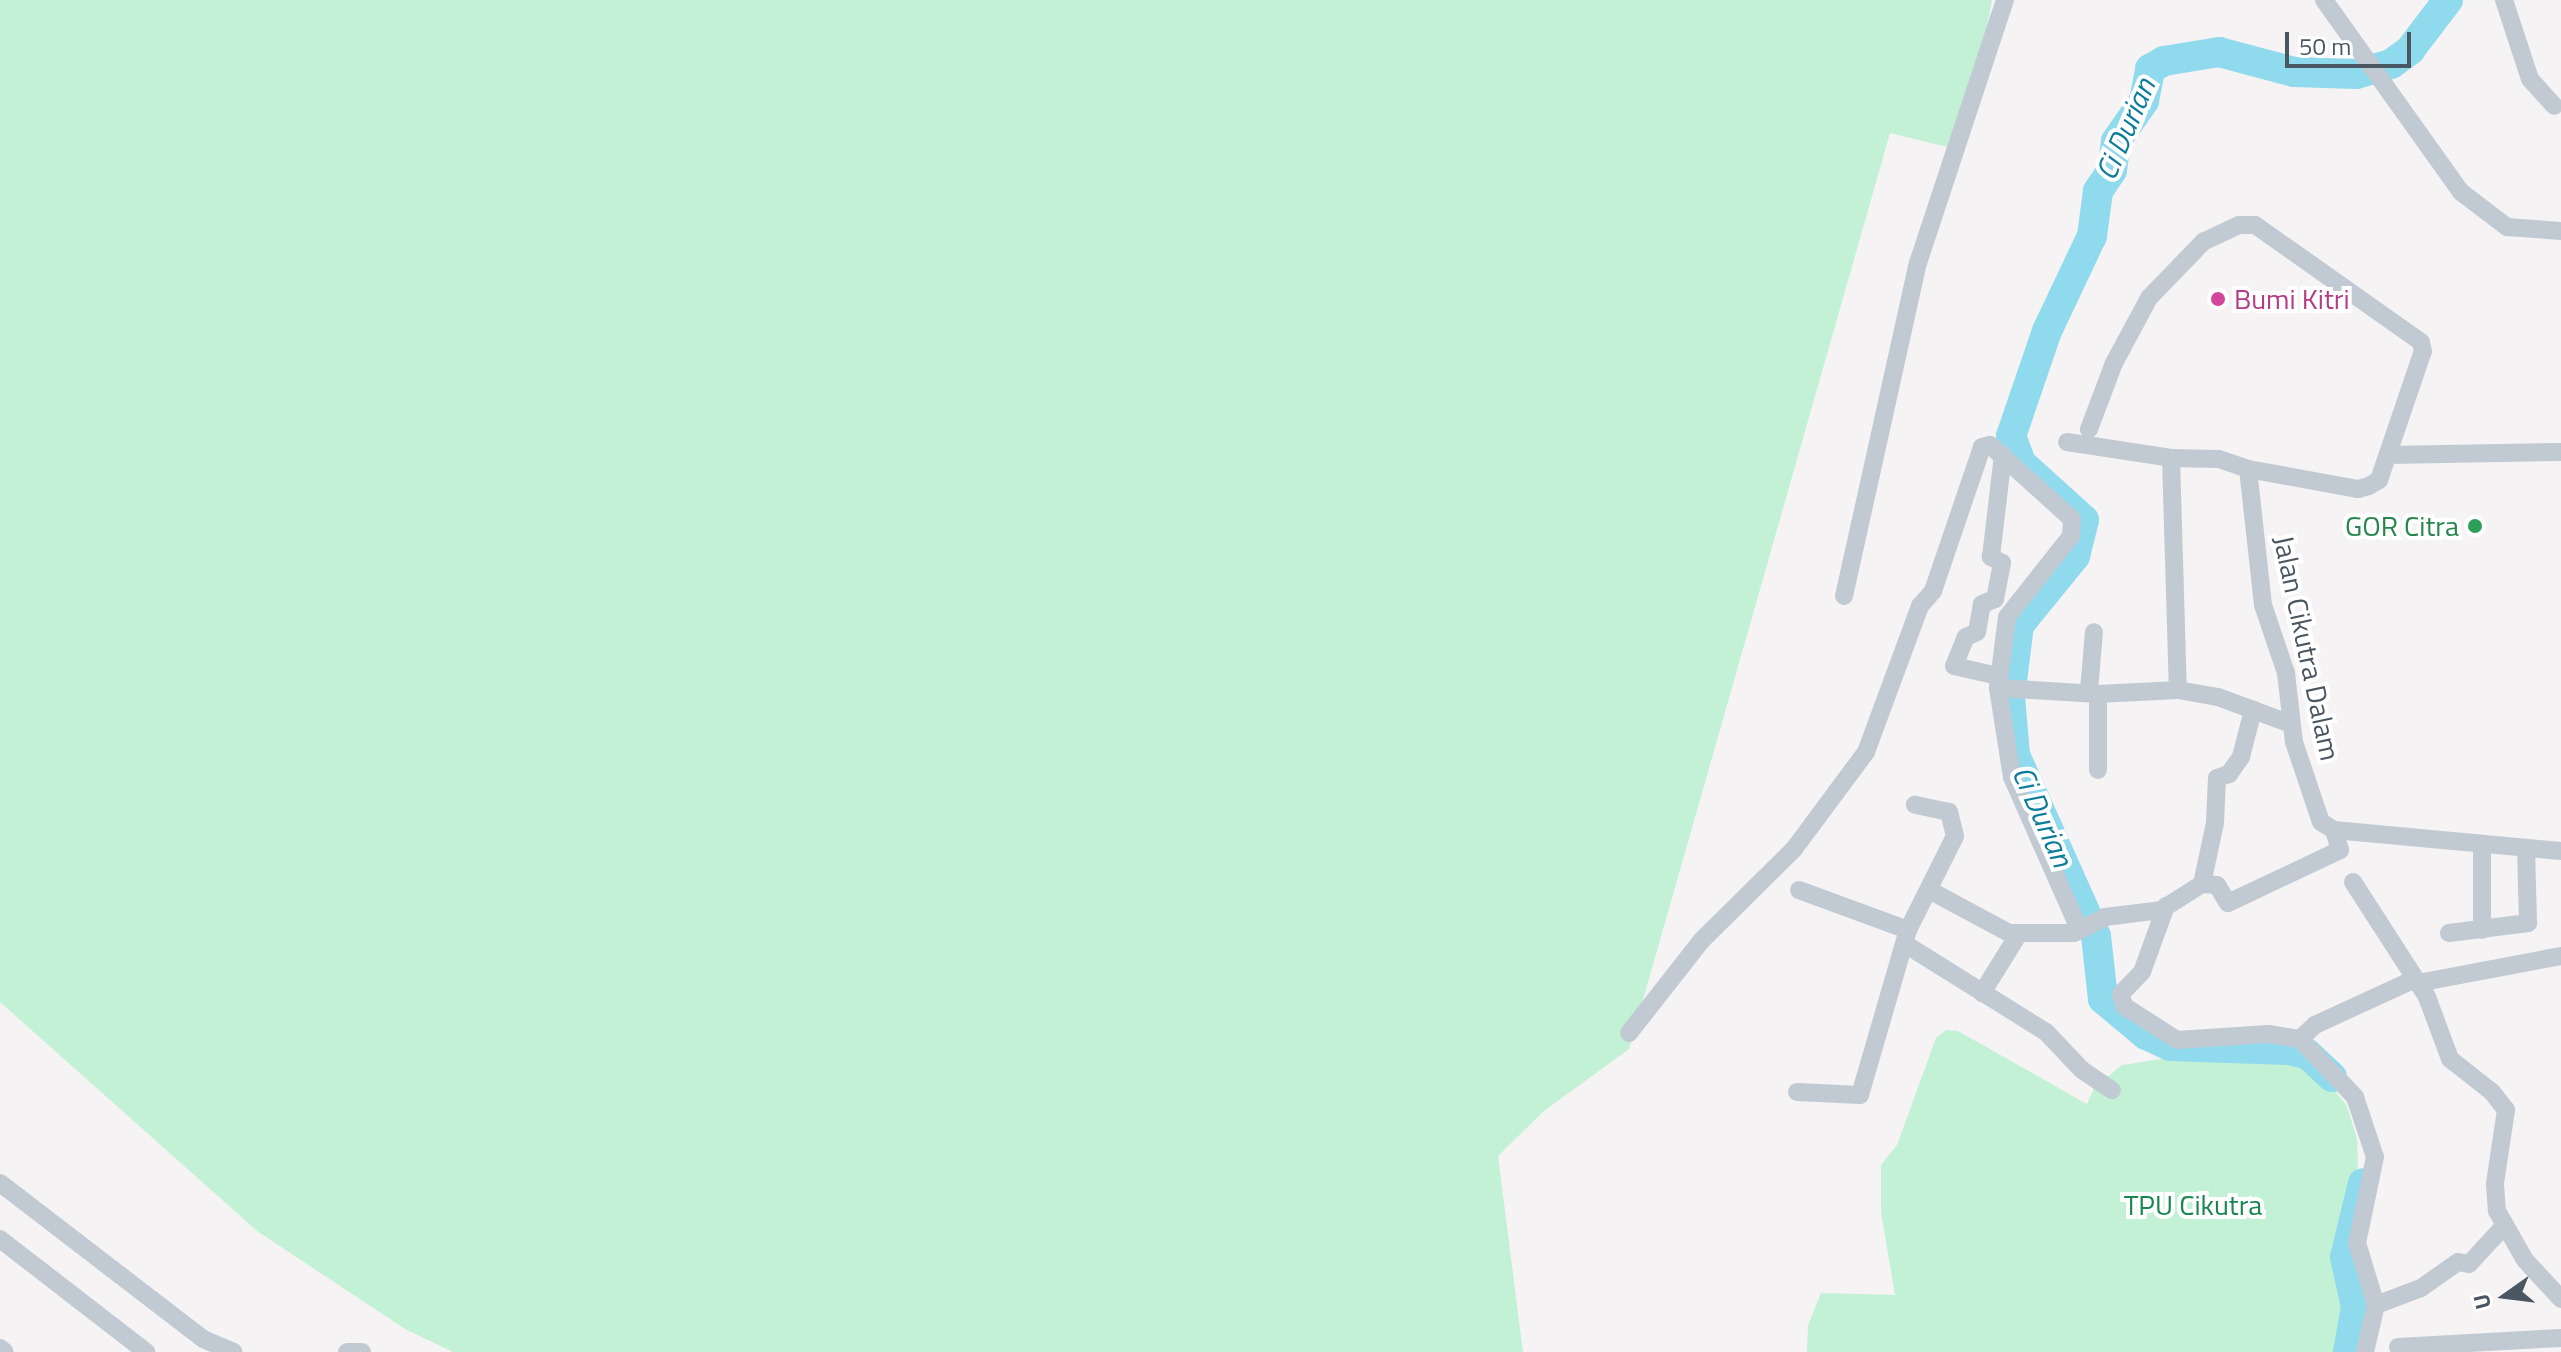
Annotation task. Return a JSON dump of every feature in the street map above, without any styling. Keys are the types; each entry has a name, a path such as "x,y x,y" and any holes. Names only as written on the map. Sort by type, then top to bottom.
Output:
{"street":[{"path":"1844,596 1918,263 2005,0"},
{"path":"2324,0 2391,100 2461,192 2507,227 2561,231"},
{"path":"2504,0 2530,79 2554,106"},
{"path":"2067,442 2171,458 2219,459 2248,469 2358,489 2379,480 2423,351 2421,342 2255,225 2224,229 2165,277 2114,363 2089,429"},
{"path":"1629,1033 1702,940 1794,849 1866,752 1920,606 1933,591 1982,447 1990,445 2065,509 2072,527 2071,536 2007,617 1999,684 2012,777 2091,924"},
{"path":"2388,455 2561,452"},
{"path":"2003,455 1991,557 2002,563 1995,599 1982,604 1977,632 1966,637 1954,666 1999,684 2025,690 2178,690 2253,710 2291,724"},
{"path":"2171,458 2178,690"},
{"name":"Jalan Cikutra Dalam","path":"2248,469 2256,570 2286,673 2291,724 2321,822 2334,830"},
{"path":"2094,632 2098,770"},
{"path":"2202,884 2215,823 2217,778 2229,774 2241,757 2253,710"},
{"path":"1797,1092 1860,1095 1907,937 1955,836 1954,819 1949,812 1915,805"},
{"path":"1931,891 2018,935 2091,924 2166,906 2202,884 2217,885 2228,903 2340,850 2334,830 2561,851"},
{"path":"2482,844 2482,930"},
{"path":"2449,933 2528,923 2526,849"},
{"path":"2353,882 2417,981 2450,1059 2492,1092 2506,1110 2495,1199 2505,1225 2525,1260 2561,1299"},
{"path":"1799,890 1907,937 1982,993 2046,1032 2082,1070 2112,1090"},
{"path":"2166,906 2142,972 2121,994 2124,1006 2177,1040 2268,1034 2300,1039 2355,1097 2374,1147 2357,1243 2376,1305 2365,1352"},
{"path":"1982,993 2018,935"},
{"path":"2300,1039 2315,1025 2417,981 2561,956"},
{"path":"0,1183 197,1346 233,1352"},
{"path":"2376,1305 2421,1288 2458,1262 2469,1264 2505,1225"},
{"path":"0,1239 146,1352"},
{"path":"2398,1347 2561,1338"},
{"path":"0,1348 5,1352"},
{"path":"347,1352 362,1352"}],"green space":[{"path":"0,0 1992,0 1963,151 1890,133 1629,1049 1544,1111 1498,1156 1523,1352 453,1352 405,1329 257,1231 0,1002"},
{"name":"TPU Cikutra","path":"1946,1030 1958,1031 2087,1104 2094,1088 2122,1065 2168,1058 2272,1057 2315,1066 2347,1106 2357,1139 2358,1165 2333,1256 2334,1277 2344,1296 2334,1352 1807,1352 1808,1325 1821,1293 1895,1295 1881,1212 1881,1165 1897,1145 1936,1038"}],"waterway":[{"name":"Ci Durian","path":"2332,1077 2307,1054 2288,1050 2170,1046 2146,1035 2103,999 2096,936 2015,755 2010,697 2019,625 2075,556 2084,520 2021,463 2011,436 2047,331 2092,236 2098,191 2112,170 2116,141 2144,101 2150,69 2164,61 2219,52 2294,72 2356,74 2391,64 2410,50 2448,0"},
{"name":"Ci Durian","path":"2348,1352 2356,1307 2345,1257 2363,1183"}],"place":[{"name":"Bumi Kitri","path":"2218,299"},
{"name":"GOR Citra","path":"2475,526"}]}
